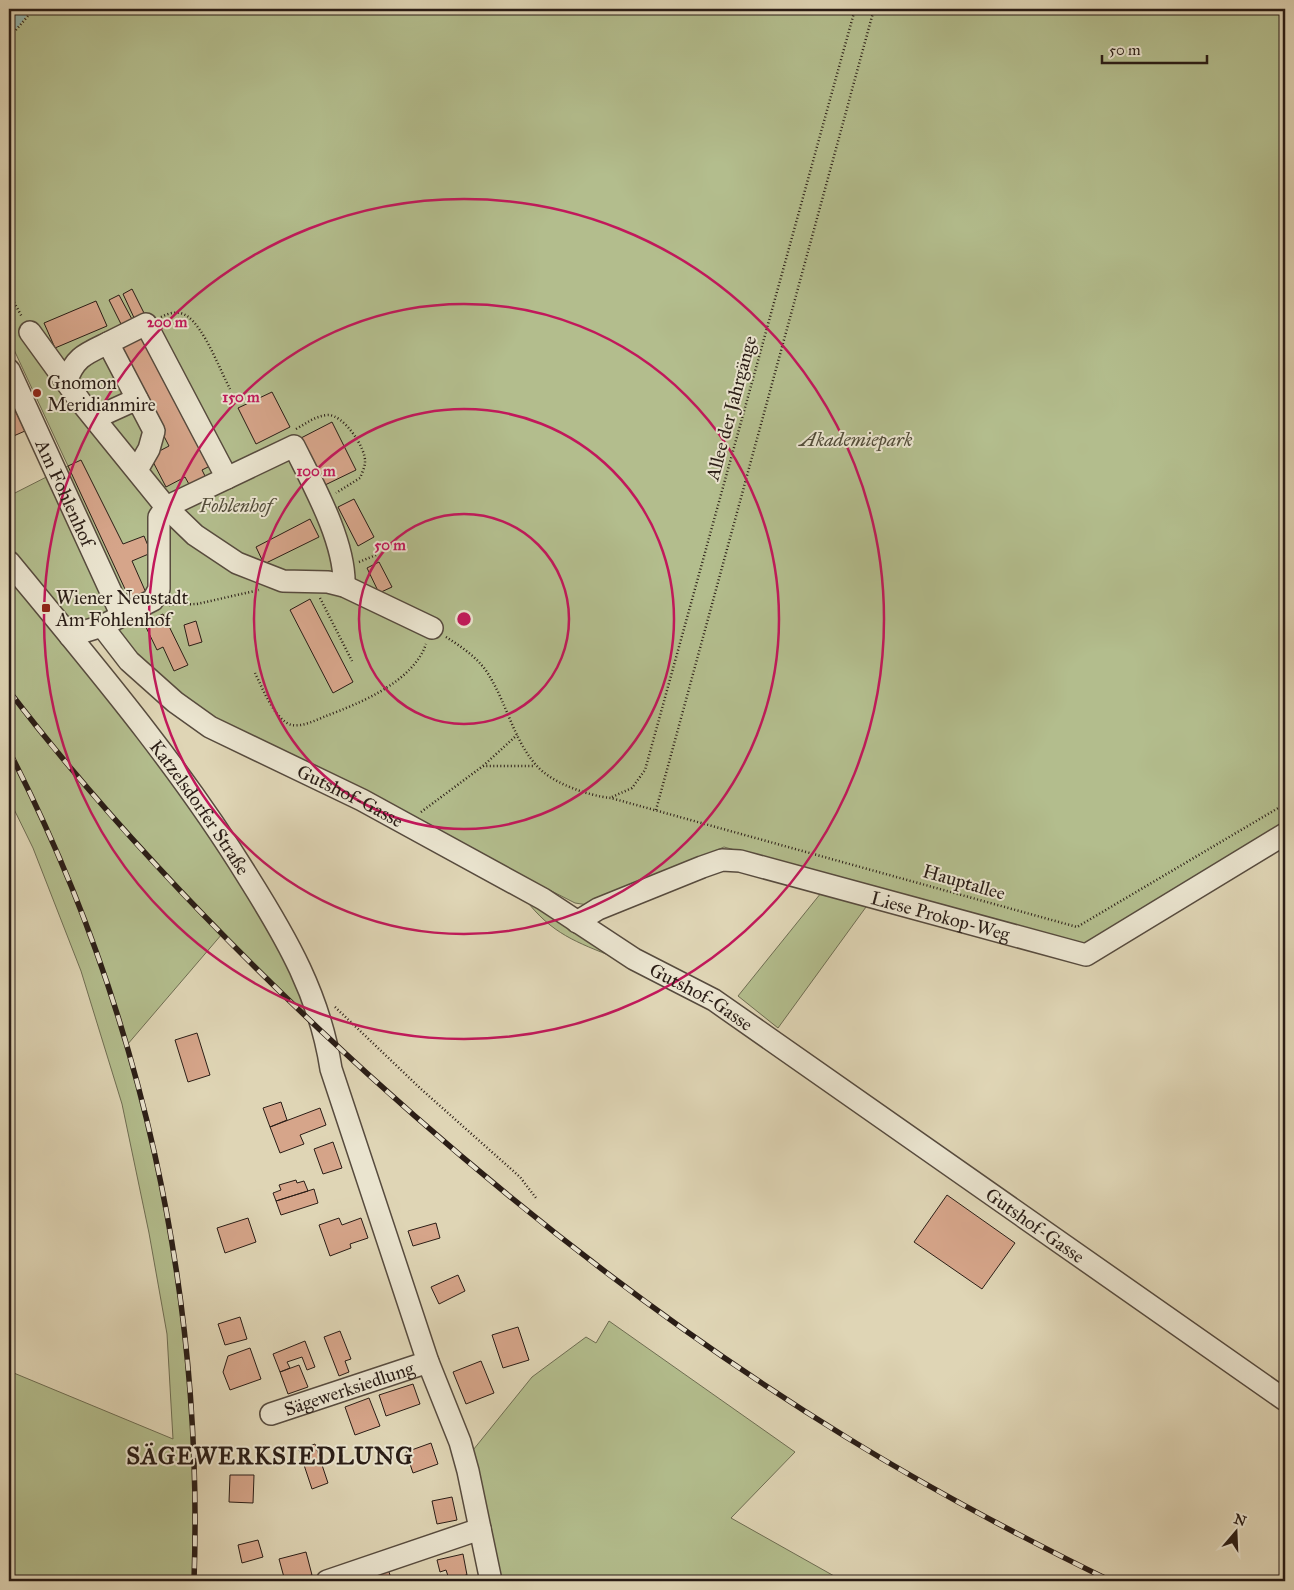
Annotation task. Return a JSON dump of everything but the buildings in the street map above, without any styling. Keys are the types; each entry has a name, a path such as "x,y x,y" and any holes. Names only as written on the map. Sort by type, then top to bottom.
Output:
{"street":[{"path":"66,382 71,368 80,356 146,324 227,478"},
{"path":"30,332 66,382 166,507 195,535 237,563 283,581 328,582 344,586 432,628"},
{"path":"108,343 154,431 149,449 137,470"},
{"name":"Am Fohlenhof","path":"9,370 122,616"},
{"path":"95,418 137,399"},
{"path":"70,636 102,626 153,600 159,589 159,517 166,507 294,446 320,498 344,569 344,586"},
{"name":"Katzelsdorfer Straße","path":"9,562 165,757 222,834 280,928 312,991 326,1035 331,1069 428,1362 468,1470 492,1581"},
{"name":"Gutshof-Gasse","path":"102,626 129,661 174,702 210,727 362,800 543,899 634,959 714,1000 1285,1400"},
{"name":"Liese Prokop-Weg","path":"577,922 598,910 722,860 740,861 1076,954 1086,955 1285,834"},
{"name":"Sägewerksiedlung","path":"271,1414 428,1362"},
{"path":"327,1581 480,1529"}],"path":[{"path":"9,38 34,9"},
{"name":"Allee der Jahrgänge","path":"611,798 632,788 645,770 855,9"},
{"path":"656,810 874,9"},
{"path":"9,293 30,332"},
{"path":"146,324 172,312 186,315 197,327 230,389"},
{"path":"294,446 287,434 316,417 331,415 344,423 357,439 365,461 360,478 337,493 320,498"},
{"path":"153,600 172,606 197,604 274,586 283,581"},
{"path":"311,582 352,661"},
{"path":"255,672 272,708 282,719 292,725 305,724 377,695 407,672 423,655 432,628 466,649 490,676 517,735 536,766"},
{"path":"420,813 483,766 517,735"},
{"path":"483,766 536,766"},
{"name":"Hauptallee","path":"536,766 564,784 591,796 611,798 656,810 1078,927 1285,804"},
{"path":"335,1007 421,1089 520,1177 536,1198"}],"green space":[{"name":"Akademiepark","path":"9,9 1285,9 1285,824 1082,947 724,847 588,905 575,903 207,715 182,697 102,626 70,636 222,834 326,1035 222,934 127,1045 161,1183 183,1317 194,1449 194,1581 9,1581 9,1371 173,1439 167,1334 149,1233 122,1104 81,971 33,848 9,799 9,496 68,466 9,339"},
{"path":"821,893 855,901 866,907 778,1028 738,996"},
{"path":"525,899 616,958 577,942 555,929"},
{"path":"609,1321 795,1452 731,1518 843,1581 491,1581 465,1460 532,1377 586,1337 596,1343"}],"waterway":[{"path":"9,18 16,9"}],"railway":[{"path":"9,691 81,781 157,866 237,949 381,1086 507,1194 639,1297 775,1392 878,1457 1010,1530 1111,1581"},
{"path":"9,751 55,848 95,948 128,1050 155,1154 175,1260 188,1366 194,1473 194,1581"}],"place":[{"name":"Gnomon Meridianmire","path":"37,393"},
{"name":"Wiener Neustadt Am Fohlenhof","path":"46,608"}],"district":[{"name":"SÄGEWERKSIEDLUNG","path":"270,1456"}],"park label":[{"name":"Fohlenhof","path":"236,505"}]}
